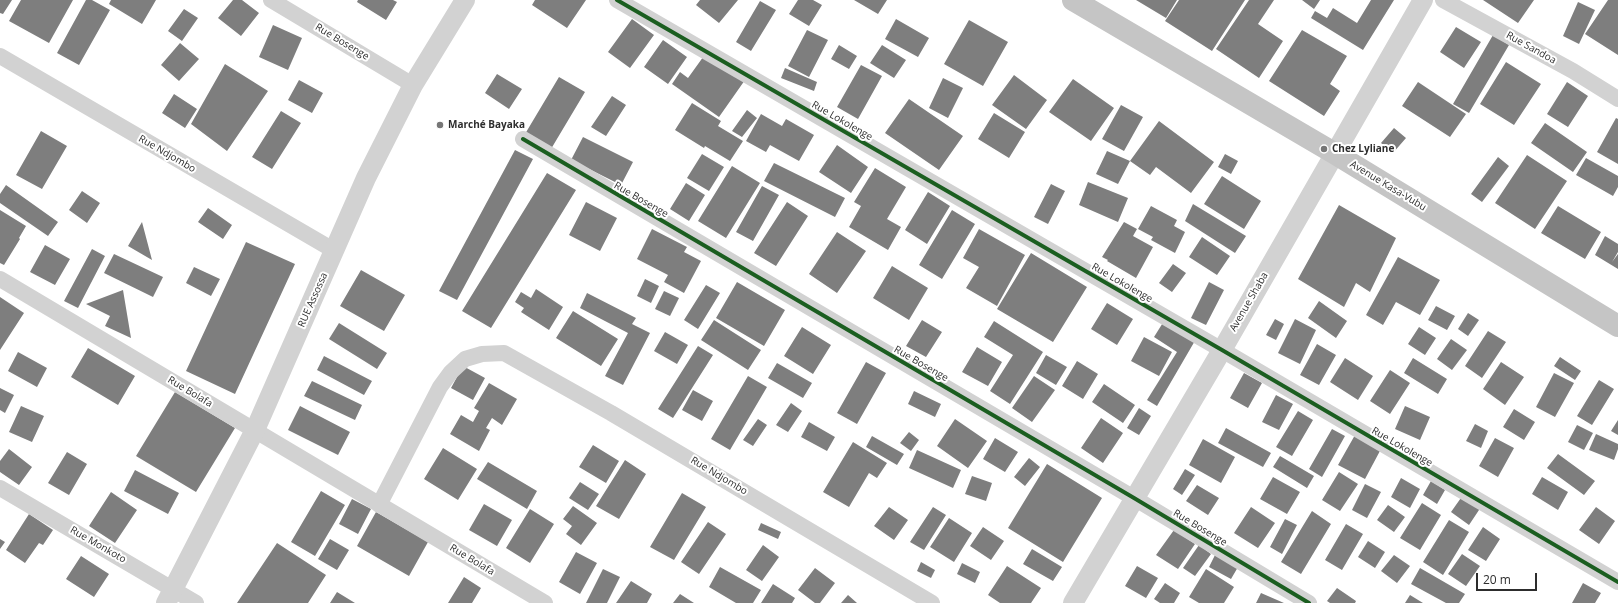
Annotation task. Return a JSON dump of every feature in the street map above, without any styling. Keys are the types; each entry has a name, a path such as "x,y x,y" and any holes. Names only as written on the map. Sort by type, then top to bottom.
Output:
{"main road":[{"name":"Avenue Kasa-Vubu","path":"1073,0 1334,153 1618,326"}],"street":[{"name":"Rue Bosenge","path":"271,0 413,85"},
{"name":"RUE Assossa","path":"170,596 255,430 366,178 413,85 465,0"},
{"name":"Rue Lokolenge","path":"617,0 1222,350 1618,582"},
{"name":"Avenue Shaba","path":"1073,603 1222,350 1423,0"},
{"name":"Rue Sandoa","path":"1443,0 1573,71 1618,100"},
{"name":"Rue Ndjombo","path":"0,56 335,251"},
{"name":"Rue Bosenge","path":"523,140 1134,498 1309,603"},
{"name":"Rue Bolafa","path":"0,279 544,603"},
{"name":"Rue Ndjombo","path":"379,505 440,387 451,372 465,358 482,354 504,353 611,413 932,603"},
{"name":"Rue Monkoto","path":"0,488 170,596 196,603"}],"building":[{"path":"0,0 12,0 3,14 0,13"},
{"path":"21,0 73,0 49,43 9,21"},
{"path":"86,0 92,0 110,10 79,65 57,53"},
{"path":"111,0 156,0 142,24 109,4"},
{"path":"233,0 242,0 259,13 241,36 218,18"},
{"path":"358,0 393,0 397,2 386,20 357,2"},
{"path":"535,0 586,0 567,28 532,5"},
{"path":"700,0 738,0 719,23 696,5"},
{"path":"798,0 813,0 822,5 809,26 789,14"},
{"path":"854,0 887,0 878,14"},
{"path":"1136,0 1177,0 1166,18"},
{"path":"1179,0 1245,0 1212,51 1165,21"},
{"path":"1249,0 1274,0 1258,24 1283,41 1259,78 1216,49"},
{"path":"1302,0 1320,0 1314,9"},
{"path":"1371,0 1394,0 1363,50 1311,18 1315,11 1327,18 1333,8 1357,23"},
{"path":"1483,0 1534,0 1518,23"},
{"path":"1608,0 1618,0 1618,55 1585,34"},
{"path":"760,1 776,10 751,51 736,42"},
{"path":"1578,2 1595,10 1579,44 1563,36"},
{"path":"184,9 198,18 182,41 168,31"},
{"path":"632,19 654,35 630,68 608,52"},
{"path":"896,19 929,38 918,57 885,39"},
{"path":"969,20 1008,42 983,86 944,64"},
{"path":"273,25 302,38 288,70 259,57"},
{"path":"1456,27 1481,42 1464,68 1440,52"},
{"path":"807,30 828,40 809,77 788,66"},
{"path":"1302,30 1347,56 1330,84 1340,91 1324,116 1269,81"},
{"path":"1493,35 1509,45 1469,113 1453,104"},
{"path":"663,40 687,57 668,84 644,67"},
{"path":"180,43 199,59 179,81 161,65"},
{"path":"839,45 857,56 849,69 831,59"},
{"path":"882,45 906,60 894,78 870,63"},
{"path":"706,53 745,80 719,117 672,84 680,72 688,78"},
{"path":"1506,62 1541,84 1514,125 1480,104"},
{"path":"225,64 268,91 227,151 191,124"},
{"path":"861,65 882,76 858,119 837,107"},
{"path":"785,68 817,82 814,91 781,78"},
{"path":"497,74 522,89 509,109 485,93"},
{"path":"1014,75 1047,100 1026,129 992,105"},
{"path":"559,77 585,92 551,149 525,134"},
{"path":"943,78 963,88 948,118 929,108"},
{"path":"1073,79 1114,108 1091,141 1049,112"},
{"path":"299,80 323,93 312,113 288,100"},
{"path":"1418,82 1466,114 1450,137 1402,106"},
{"path":"1567,82 1588,96 1568,127 1547,114"},
{"path":"174,94 197,109 185,128 162,113"},
{"path":"612,96 626,105 606,136 591,127"},
{"path":"909,99 963,136 939,170 885,133"},
{"path":"692,103 721,121 718,126 743,141 730,161 705,146 704,148 675,130"},
{"path":"1121,105 1143,117 1124,151 1102,139"},
{"path":"747,110 757,118 742,137 732,131"},
{"path":"281,111 301,123 272,169 252,157"},
{"path":"994,113 1025,132 1009,158 978,139"},
{"path":"761,114 782,126 786,119 814,135 799,161 770,145 766,152 746,141"},
{"path":"1616,118 1618,119 1618,164 1597,152"},
{"path":"1159,121 1214,162 1191,193 1156,167 1150,175 1130,161"},
{"path":"1545,123 1587,152 1573,172 1531,143"},
{"path":"1394,128 1406,138 1393,153 1381,143"},
{"path":"41,131 67,146 42,189 16,175"},
{"path":"583,137 633,162 621,185 571,160"},
{"path":"837,145 868,167 851,193 819,172"},
{"path":"515,150 533,159 457,300 439,291"},
{"path":"1107,151 1130,161 1118,184 1096,174"},
{"path":"702,154 724,167 709,191 687,178"},
{"path":"1225,154 1238,161 1231,174 1218,167"},
{"path":"1527,155 1567,181 1535,229 1495,203"},
{"path":"1498,157 1509,166 1482,202 1471,194"},
{"path":"1586,158 1618,176 1618,187 1613,196 1576,175"},
{"path":"774,163 845,198 835,217 764,181"},
{"path":"732,166 760,183 726,238 698,221"},
{"path":"875,168 906,187 887,219 901,227 888,250 849,227 861,206 854,202"},
{"path":"547,173 576,190 491,328 462,311"},
{"path":"1222,176 1261,201 1244,229 1204,204"},
{"path":"1088,182 1128,198 1118,222 1079,205"},
{"path":"686,183 705,195 689,221 670,209"},
{"path":"1051,184 1065,191 1048,224 1034,217"},
{"path":"6,185 58,222 48,236 0,203 0,194"},
{"path":"762,186 779,195 753,241 736,232"},
{"path":"82,191 100,203 87,223 69,210"},
{"path":"928,192 950,206 927,244 905,230"},
{"path":"586,202 617,218 600,251 569,235"},
{"path":"787,202 808,216 776,266 754,253"},
{"path":"1193,204 1246,236 1235,253 1185,221"},
{"path":"1339,205 1396,238 1370,292 1356,283 1344,307 1298,279"},
{"path":"1151,206 1177,220 1174,226 1185,232 1175,253 1151,240 1153,237 1138,229"},
{"path":"1558,206 1601,232 1585,259 1541,233"},
{"path":"208,208 232,225 223,239 198,222"},
{"path":"0,210 26,226 4,265 0,263"},
{"path":"952,210 975,224 942,279 919,265"},
{"path":"142,222 152,260 128,246"},
{"path":"1124,222 1137,229 1133,236 1153,247 1136,278 1102,257"},
{"path":"652,229 687,247 684,252 701,261 684,293 664,282 668,275 637,259"},
{"path":"979,229 1025,255 997,306 966,288 979,267 963,258"},
{"path":"837,232 866,251 837,293 809,274"},
{"path":"1605,236 1618,244 1618,252 1612,262 1618,254 1618,269 1595,255"},
{"path":"1202,237 1230,256 1217,275 1189,257"},
{"path":"246,242 295,264 235,394 186,371"},
{"path":"45,245 70,259 55,285 30,272"},
{"path":"92,249 105,256 78,308 64,301"},
{"path":"1031,253 1087,287 1053,342 997,309"},
{"path":"114,254 163,277 153,297 104,273"},
{"path":"1398,257 1440,280 1420,315 1396,302 1383,325 1366,315"},
{"path":"1173,264 1186,273 1172,292 1159,283"},
{"path":"892,266 928,288 909,320 873,298"},
{"path":"194,267 220,279 211,296 186,283"},
{"path":"361,270 405,295 384,331 340,306"},
{"path":"645,279 659,286 651,303 637,296"},
{"path":"737,282 785,310 764,346 716,318"},
{"path":"1209,282 1224,290 1206,325 1191,318"},
{"path":"706,285 720,293 698,329 684,320"},
{"path":"536,289 563,307 549,330 521,312 524,308 515,302 521,292 531,298"},
{"path":"123,290 131,338 105,326 110,316 86,304"},
{"path":"664,291 679,298 670,316 655,309"},
{"path":"587,293 636,318 632,324 650,333 623,385 605,376 628,333 580,308"},
{"path":"0,297 24,313 0,350"},
{"path":"1319,301 1347,321 1336,338 1308,318"},
{"path":"1107,303 1133,319 1117,345 1091,329"},
{"path":"1436,306 1455,316 1447,330 1428,320"},
{"path":"573,311 618,339 601,366 556,338"},
{"path":"1468,313 1479,320 1468,336 1458,329"},
{"path":"1275,319 1284,324 1276,340 1266,335"},
{"path":"1295,319 1316,330 1300,364 1278,353"},
{"path":"714,320 761,350 748,370 701,340"},
{"path":"922,320 942,332 926,357 906,346"},
{"path":"994,321 1043,352 1010,404 990,391 1013,355 984,337"},
{"path":"1164,321 1196,339 1157,406 1147,400 1177,352 1154,337"},
{"path":"339,323 387,353 377,369 329,339"},
{"path":"802,327 831,345 813,374 784,356"},
{"path":"1419,327 1436,338 1425,355 1408,344"},
{"path":"1488,331 1506,342 1482,378 1465,366"},
{"path":"665,332 688,345 677,364 654,351"},
{"path":"1144,337 1172,352 1159,376 1131,361"},
{"path":"1451,339 1467,350 1452,370 1437,359"},
{"path":"1317,344 1336,355 1319,385 1300,375"},
{"path":"698,346 713,355 673,418 658,409"},
{"path":"977,347 1002,362 988,386 962,372"},
{"path":"88,348 135,376 118,405 71,377"},
{"path":"18,352 47,368 37,387 8,371"},
{"path":"1046,355 1067,367 1056,385 1036,373"},
{"path":"324,356 372,381 364,395 317,370"},
{"path":"1560,357 1581,371 1575,380 1554,366"},
{"path":"1345,358 1373,376 1358,400 1330,382"},
{"path":"1413,358 1447,379 1438,394 1404,373"},
{"path":"1077,361 1098,374 1083,399 1062,386"},
{"path":"866,362 886,373 857,424 837,413"},
{"path":"1501,362 1524,377 1505,405 1483,389"},
{"path":"777,363 812,383 803,398 768,378"},
{"path":"463,366 485,378 473,400 451,388"},
{"path":"1390,370 1410,383 1390,414 1370,401"},
{"path":"1244,373 1262,383 1248,408 1230,398"},
{"path":"1554,373 1574,383 1555,417 1536,407"},
{"path":"748,376 767,387 730,450 711,439"},
{"path":"1034,376 1055,390 1032,422 1012,408"},
{"path":"1599,380 1614,389 1592,425 1577,416"},
{"path":"312,381 362,405 355,420 304,396"},
{"path":"489,383 517,399 502,425 492,418 486,428 490,430 479,451 450,434 461,415 473,422 479,411 474,408"},
{"path":"1104,384 1135,405 1123,423 1092,402"},
{"path":"0,388 14,395 5,413 0,410"},
{"path":"693,390 713,401 702,421 682,410"},
{"path":"914,391 941,404 935,417 908,404"},
{"path":"175,392 235,428 196,492 136,456"},
{"path":"1276,395 1293,404 1279,430 1262,422"},
{"path":"791,403 802,411 788,432 776,425"},
{"path":"21,406 44,416 32,442 9,432"},
{"path":"300,406 350,432 338,455 288,430"},
{"path":"1405,406 1430,417 1420,440 1395,429"},
{"path":"1139,408 1151,416 1139,435 1127,428"},
{"path":"1514,409 1535,422 1524,440 1503,427"},
{"path":"1298,411 1313,420 1292,456 1276,447"},
{"path":"1101,418 1123,433 1103,463 1081,448"},
{"path":"758,419 767,425 753,446 743,440"},
{"path":"955,419 987,441 968,468 937,446"},
{"path":"1618,420 1618,435 1611,431"},
{"path":"809,422 835,437 827,451 801,437"},
{"path":"1475,424 1488,431 1481,448 1466,441"},
{"path":"1577,425 1593,433 1584,450 1568,442"},
{"path":"1226,428 1271,453 1263,467 1218,443"},
{"path":"1332,429 1345,436 1322,477 1309,469"},
{"path":"909,432 919,440 911,451 900,443"},
{"path":"1596,434 1618,444 1618,449 1614,460 1589,450"},
{"path":"1355,435 1381,449 1365,479 1338,465"},
{"path":"872,436 904,454 897,465 866,447"},
{"path":"995,438 1018,452 1005,472 983,459"},
{"path":"1495,438 1514,448 1498,477 1479,466"},
{"path":"1203,439 1235,457 1221,483 1189,465"},
{"path":"853,442 887,463 877,478 869,473 849,507 823,492"},
{"path":"593,445 619,461 606,483 579,467"},
{"path":"443,448 477,469 458,500 424,479"},
{"path":"9,449 32,467 19,485 0,472 0,461"},
{"path":"917,450 961,470 953,488 909,468"},
{"path":"67,452 87,464 69,495 48,483"},
{"path":"1558,454 1595,481 1584,495 1547,468"},
{"path":"1280,456 1314,476 1307,488 1273,467"},
{"path":"1029,458 1040,467 1025,486 1014,477"},
{"path":"625,460 646,474 619,519 596,506"},
{"path":"488,462 537,491 527,509 477,479"},
{"path":"1047,464 1102,498 1063,562 1008,528"},
{"path":"1185,469 1195,475 1182,495 1173,489"},
{"path":"135,470 179,493 168,514 124,491"},
{"path":"1339,472 1358,484 1340,511 1322,500"},
{"path":"972,476 992,483 986,501 965,494"},
{"path":"1273,477 1300,492 1287,514 1260,499"},
{"path":"1542,477 1568,492 1558,510 1532,494"},
{"path":"1401,478 1420,489 1410,508 1391,497"},
{"path":"1431,481 1445,490 1437,504 1423,495"},
{"path":"580,482 599,494 588,510 569,498"},
{"path":"1365,484 1381,492 1367,518 1352,510"},
{"path":"1197,485 1219,498 1208,515 1186,501"},
{"path":"321,491 345,505 315,556 291,542"},
{"path":"111,492 137,510 115,543 89,526"},
{"path":"682,493 706,507 674,560 650,547"},
{"path":"1463,495 1481,507 1469,525 1451,512"},
{"path":"352,499 371,509 358,534 339,524"},
{"path":"1422,503 1441,515 1420,550 1400,538"},
{"path":"484,504 512,520 497,546 469,530"},
{"path":"1388,505 1405,517 1394,532 1377,520"},
{"path":"573,506 597,523 581,545 566,534 572,526 563,519"},
{"path":"889,507 908,520 894,540 874,526"},
{"path":"933,507 946,515 924,550 910,542"},
{"path":"1251,507 1275,523 1258,548 1234,533"},
{"path":"1596,507 1615,521 1599,544 1579,530"},
{"path":"530,509 554,524 530,563 506,548"},
{"path":"1312,511 1331,524 1301,574 1281,562"},
{"path":"376,512 428,542 409,576 357,546"},
{"path":"29,514 53,530 43,545 39,543 25,563 6,550"},
{"path":"949,518 972,533 954,562 930,547"},
{"path":"1285,519 1297,525 1282,554 1270,547"},
{"path":"1449,520 1469,532 1443,575 1423,562"},
{"path":"708,522 726,534 699,574 681,562"},
{"path":"761,523 781,532 778,539 758,530"},
{"path":"1346,524 1363,534 1342,570 1325,560"},
{"path":"983,527 1004,541 991,560 970,546"},
{"path":"1483,527 1500,539 1486,561 1468,550"},
{"path":"1174,530 1195,544 1178,569 1156,555"},
{"path":"0,539 5,542 0,549"},
{"path":"330,539 349,550 337,570 318,559"},
{"path":"1368,541 1385,552 1375,568 1358,557"},
{"path":"277,543 326,575 308,603 237,603"},
{"path":"763,545 779,557 762,581 746,570"},
{"path":"1199,545 1211,554 1195,576 1183,568"},
{"path":"1032,549 1062,567 1053,581 1023,564"},
{"path":"576,552 597,563 580,594 559,582"},
{"path":"1462,554 1480,566 1466,586 1448,574"},
{"path":"1215,555 1238,567 1231,579 1209,567"},
{"path":"1394,555 1410,566 1397,583 1381,571"},
{"path":"81,556 109,574 94,597 66,579"},
{"path":"921,562 935,570 931,578 917,571"},
{"path":"962,563 980,572 975,583 957,574"},
{"path":"1007,566 1041,588 1031,603 1000,603 988,595"},
{"path":"1137,566 1158,578 1146,598 1125,586"},
{"path":"720,567 761,590 753,603 736,603 709,587"},
{"path":"815,568 835,583 820,603 815,603 798,590"},
{"path":"1420,568 1465,594 1459,603 1446,603 1411,584"},
{"path":"603,569 620,577 607,603 586,603"},
{"path":"1206,569 1234,587 1224,603 1199,603 1189,597"},
{"path":"464,577 481,588 472,603 448,603"},
{"path":"631,581 652,594 647,603 616,603"},
{"path":"1165,583 1180,593 1174,603 1160,603 1154,599"},
{"path":"1583,583 1601,593 1595,603 1572,603"},
{"path":"773,584 795,598 792,603 761,603"},
{"path":"1337,588 1356,601 1355,603 1330,603 1327,601"},
{"path":"337,592 355,603 330,603"},
{"path":"1261,593 1284,603 1256,603"},
{"path":"680,594 694,603 673,603"},
{"path":"848,595 857,603 841,603"},
{"path":"1410,595 1423,603 1405,603"}],"cycle path":[{"path":"617,0 1222,350 1618,582"},
{"path":"523,139 1134,498 1309,603"}],"place":[{"name":"Marché Bayaka","path":"440,125"},
{"name":"Chez Lyliane","path":"1324,149"}]}
